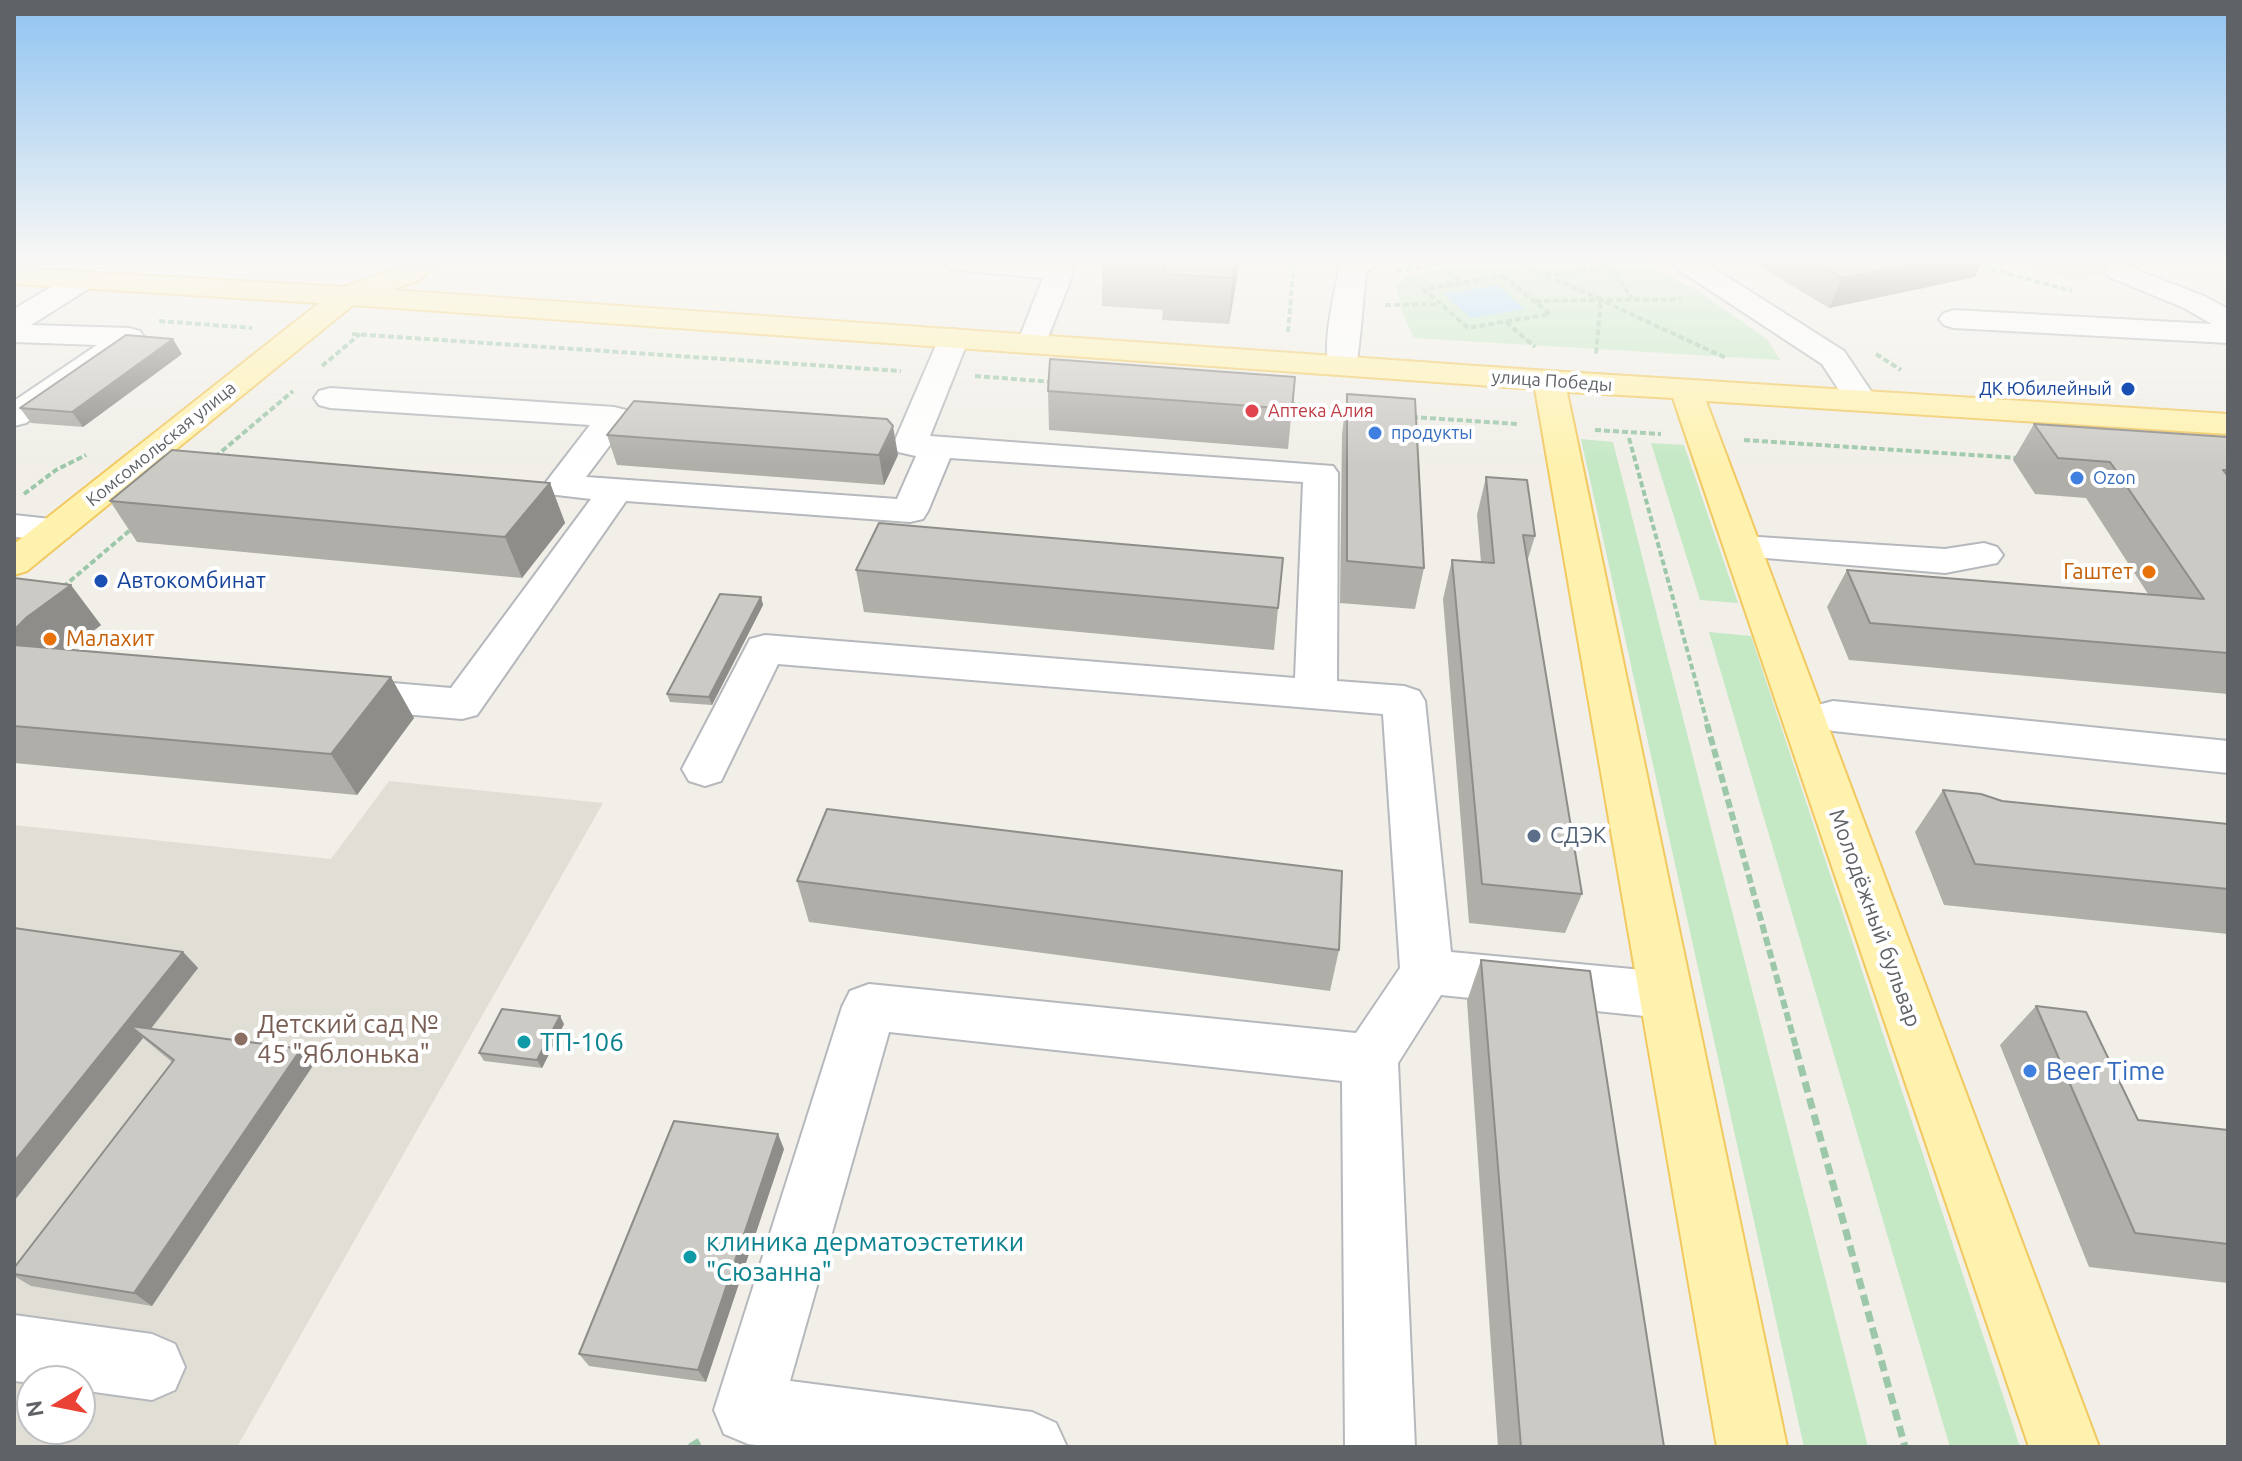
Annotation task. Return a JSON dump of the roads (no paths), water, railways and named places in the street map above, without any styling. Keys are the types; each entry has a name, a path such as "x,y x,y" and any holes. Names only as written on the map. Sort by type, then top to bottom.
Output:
{"main road":[{"name":"Комсомольская улица","path":"14,563 290,330"},
{"name":"улица Победы","path":"868,330 1343,366 1544,366 1680,412 1861,400 2228,424"},
{"path":"1544,366 1752,1447"},
{"name":"Молодёжный бульвар","path":"1680,412 1743,547 2064,1447"}],"lane":[{"path":"1032,344 1037,330"},
{"path":"1343,366 1344,330"},
{"path":"1790,330 1833,358 1861,400"},
{"path":"2158,330 2228,334"},
{"path":"14,333 129,337 14,416"},
{"path":"954,338 910,445 1321,473 1316,695"},
{"path":"313,386 614,417 545,485 910,511 937,447"},
{"path":"308,690 462,704 616,490"},
{"path":"14,526 56,529"},
{"path":"1743,547 1945,561 1984,555"},
{"path":"705,769 765,649 1404,701 1427,972 1370,1059 1380,1447"},
{"path":"1833,716 2228,757"},
{"path":"1427,972 1664,995"},
{"path":"1032,1447 748,1410 869,1007 1370,1059"},
{"path":"14,1348 152,1367"}],"place":[{"name":"ДК Юбилейный","path":"2128,389"},
{"name":"Аптека Алия","path":"1252,411"},
{"name":"продукты","path":"1375,433"},
{"name":"Ozon","path":"2077,478"},
{"name":"Гаштет","path":"2149,572"},
{"name":"Автокомбинат","path":"101,581"},
{"name":"Малахит","path":"50,639"},
{"name":"СДЭК","path":"1534,836"},
{"name":"Детский сад № 45 \"Яблонька\"","path":"241,1039"},
{"name":"ТП-106","path":"524,1042"},
{"name":"Beer Time","path":"2030,1071"},
{"name":"клиника дерматоэстетики \"Сюзанна\"","path":"690,1257"}]}
